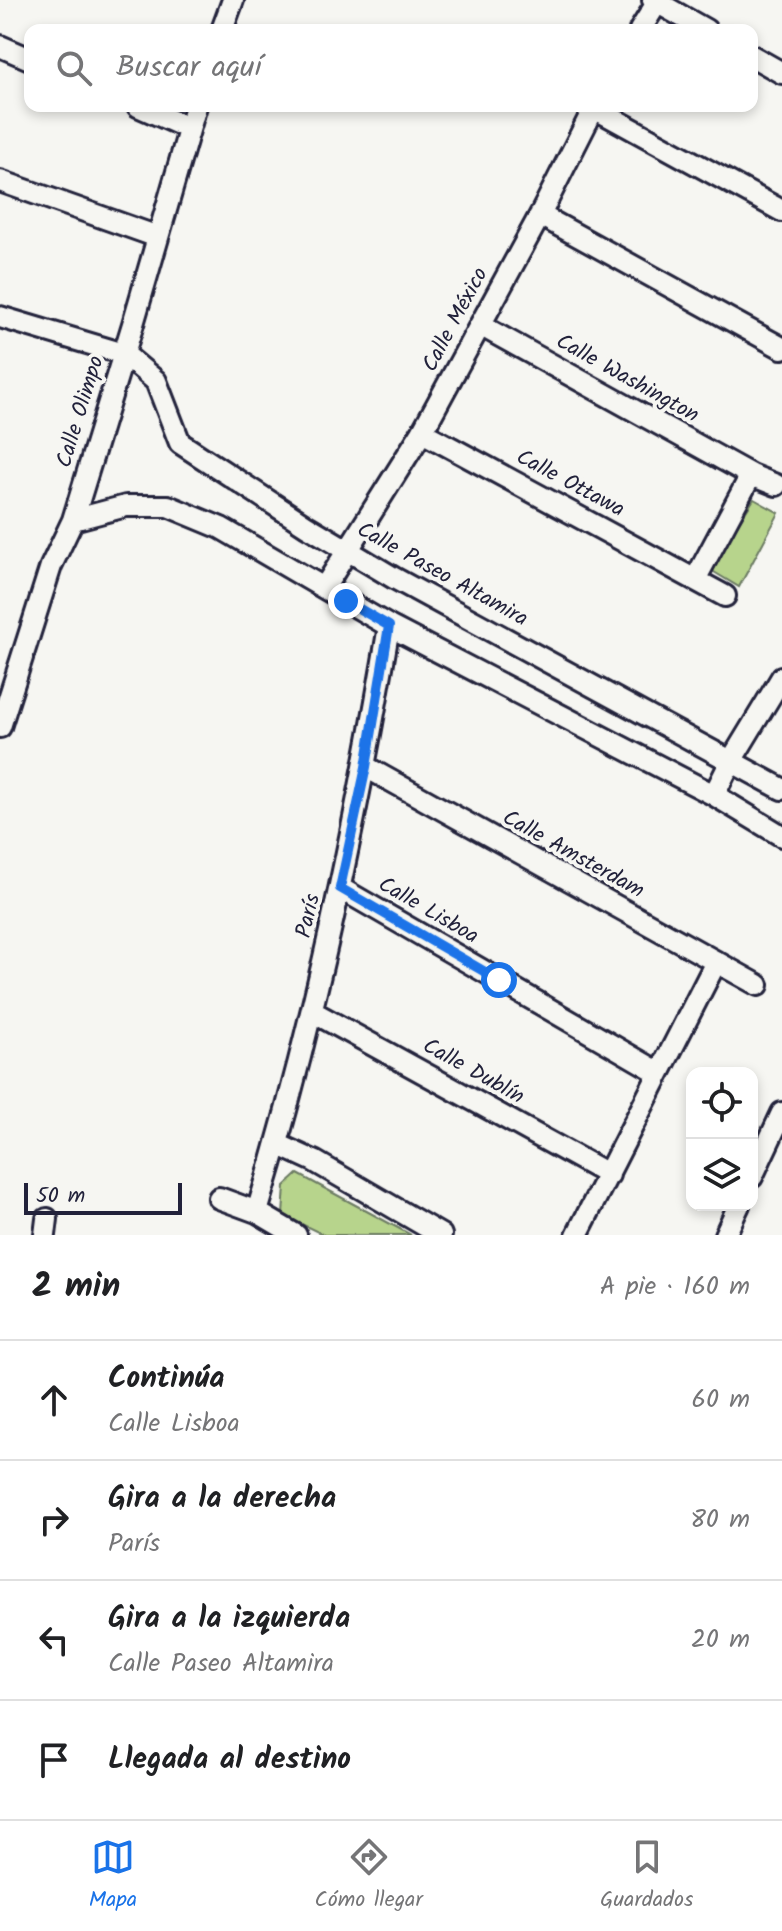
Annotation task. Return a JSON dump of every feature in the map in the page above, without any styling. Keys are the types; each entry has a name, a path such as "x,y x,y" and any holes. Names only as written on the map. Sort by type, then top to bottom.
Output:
{"street":[{"path":"224,24 232,0"},
{"path":"643,24 655,1 695,24"},
{"path":"0,46 24,56"},
{"path":"758,59 782,73"},
{"path":"152,112 188,128"},
{"name":"Calle Olimpo","path":"0,727 51,566 73,520 194,112"},
{"name":"Calle México","path":"324,588 422,432 540,215 592,112"},
{"path":"603,112 782,211"},
{"path":"0,181 158,237"},
{"path":"540,215 782,348"},
{"path":"0,317 124,354"},
{"name":"Calle Washington","path":"480,325 751,475 776,485"},
{"name":"Calle Paseo Altamira","path":"124,354 156,381 180,443 350,551 782,789"},
{"name":"Calle Ottawa","path":"422,432 725,596"},
{"path":"696,578 751,475"},
{"path":"73,520 126,506 168,506 221,528 389,626 714,795 782,836"},
{"name":"París","path":"257,1212 313,1012 366,767 389,626"},
{"path":"714,795 782,677"},
{"name":"Calle Amsterdam","path":"366,767 758,985"},
{"name":"Calle Lisboa","path":"340,888 658,1072"},
{"path":"577,1235 716,962"},
{"name":"Calle Dublín","path":"313,1012 609,1175"},
{"path":"758,1165 779,1125"},
{"path":"277,1144 314,1161 441,1235"},
{"path":"219,1198 257,1212 296,1235"},
{"path":"725,1235 736,1211"}],"green space":[{"path":"754,499 779,513 739,587 709,569"},
{"path":"298,1174 411,1235 324,1235 283,1215 285,1186"}],"route":[{"path":"346,601 389,626 366,767 340,888 499,980"}]}
